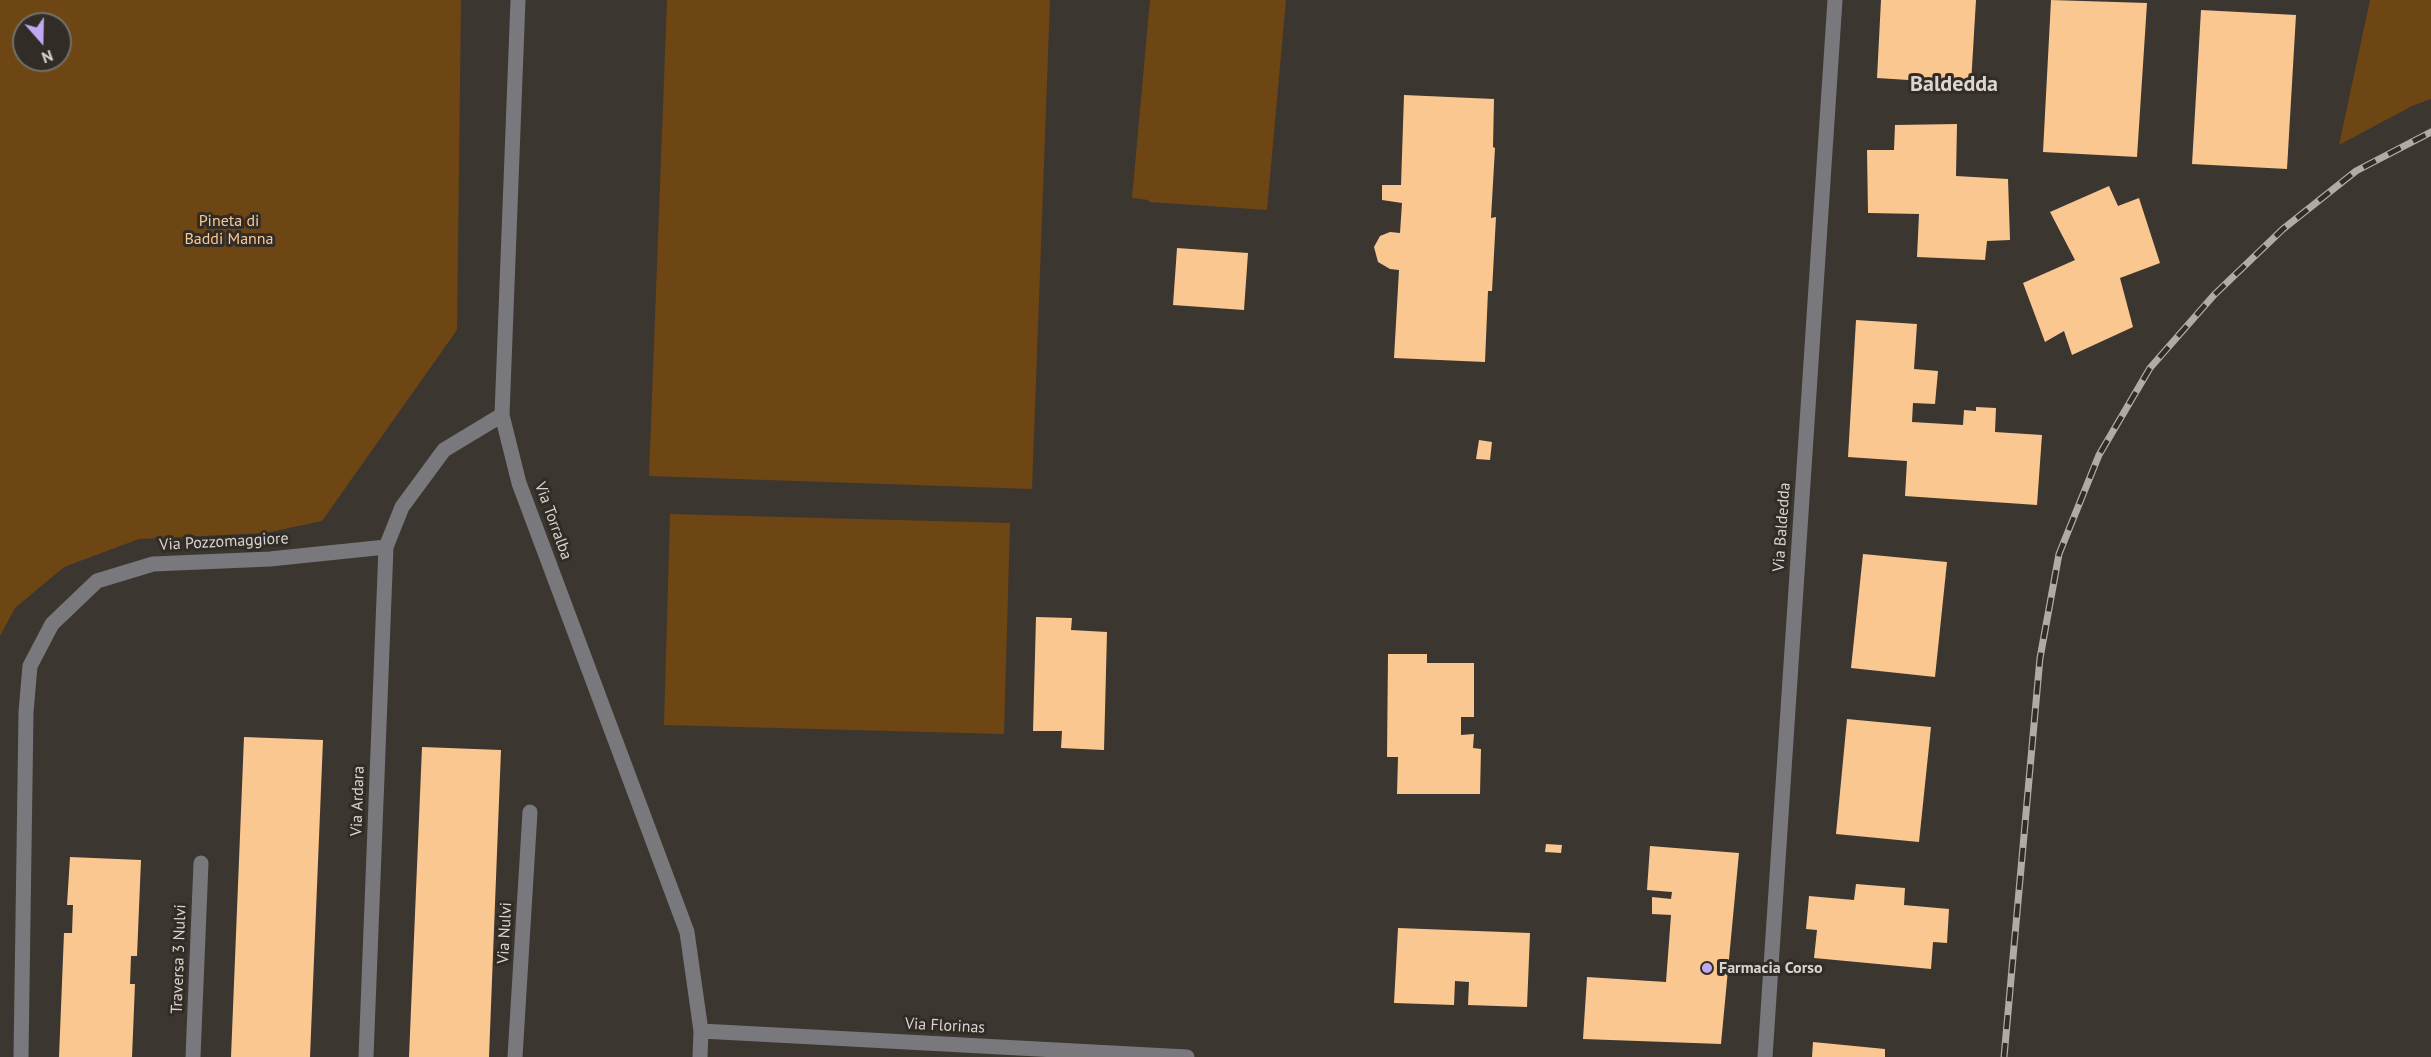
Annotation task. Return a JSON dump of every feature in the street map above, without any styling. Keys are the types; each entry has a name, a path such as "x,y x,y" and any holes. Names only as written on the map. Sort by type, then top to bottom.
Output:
{"street":[{"name":"Via Torralba","path":"518,0 502,415 519,483 687,932 701,1031 700,1057"},
{"name":"Via Baldedda","path":"1765,1057 1835,0"},
{"path":"386,547 402,507 444,450 502,415"},
{"name":"Via Pozzomaggiore","path":"21,1057 26,712 30,666 52,624 97,581 153,564 270,559 386,547"},
{"name":"Via Ardara","path":"366,1057 386,547"},
{"name":"Via Nulvi","path":"515,1057 530,812"},
{"name":"Traversa 3 Nulvi","path":"194,1057 201,863"},
{"name":"Via Florinas","path":"701,1031 1187,1057"}],"green space":[{"name":"Pineta di Baddi Manna","path":"0,0 461,0 457,330 322,521 265,533 139,539 64,567 15,608 0,636"},
{"path":"667,0 1050,0 1032,489 649,476"},
{"path":"1150,0 1286,0 1267,210 1149,202 1132,198"},
{"path":"2370,0 2431,0 2431,99 2412,106 2339,145"},
{"path":"670,514 1010,523 1004,734 664,725"}],"building":[{"path":"1881,0 1976,0 1971,84 1877,78"},
{"path":"2051,0 2147,3 2137,157 2043,152"},
{"path":"2201,10 2296,15 2287,169 2192,164"},
{"path":"1404,95 1494,99 1493,147 1495,148 1491,218 1496,217 1492,291 1488,291 1485,362 1394,358 1399,270 1390,269 1378,262 1374,247 1380,236 1390,232 1400,233 1402,203 1382,200 1382,185 1401,185"},
{"path":"1957,124 1956,176 2008,179 2010,240 1987,241 1985,260 1917,257 1919,214 1868,213 1867,150 1894,150 1895,125"},
{"path":"2109,186 2118,206 2139,198 2160,263 2120,278 2133,327 2072,355 2064,331 2045,342 2023,283 2075,260 2050,212"},
{"path":"1177,248 1248,253 1244,310 1173,305"},
{"path":"1856,320 1917,324 1914,369 1938,371 1935,404 1913,403 1912,422 1963,425 1964,410 1976,411 1976,407 1996,408 1995,432 2042,435 2037,505 1905,496 1907,461 1848,457"},
{"path":"1479,440 1492,442 1490,460 1476,459"},
{"path":"1863,554 1947,562 1935,677 1851,668"},
{"path":"1036,617 1072,618 1071,630 1107,632 1104,750 1061,748 1062,731 1033,731"},
{"path":"1388,654 1427,654 1427,663 1474,663 1474,717 1461,717 1461,735 1474,734 1473,748 1481,749 1480,794 1397,794 1398,757 1387,757"},
{"path":"1847,719 1931,727 1919,842 1836,834"},
{"path":"244,737 323,740 310,1057 231,1057"},
{"path":"422,747 501,750 489,1057 409,1057"},
{"path":"1546,844 1562,845 1561,853 1545,852"},
{"path":"1650,846 1739,853 1721,1044 1583,1039 1587,977 1666,982 1671,915 1652,914 1652,897 1671,899 1672,892 1647,890"},
{"path":"70,857 141,860 137,956 131,956 130,984 135,984 132,1057 59,1057 64,933 72,933 73,905 67,905"},
{"path":"1856,884 1905,888 1904,905 1949,909 1947,943 1933,942 1931,969 1814,958 1817,930 1806,929 1809,896 1854,900"},
{"path":"1398,928 1530,933 1527,1007 1468,1005 1469,982 1455,981 1454,1005 1394,1003"},
{"path":"1813,1042 1885,1049 1885,1057 1812,1057"}],"railway":[{"path":"2004,1057 2040,658 2059,554 2099,455 2150,368 2214,295 2283,229 2356,171 2431,132"}],"place":[{"name":"Farmacia Corso","path":"1707,968"}],"district":[{"name":"Baldedda","path":"1954,85"}]}
